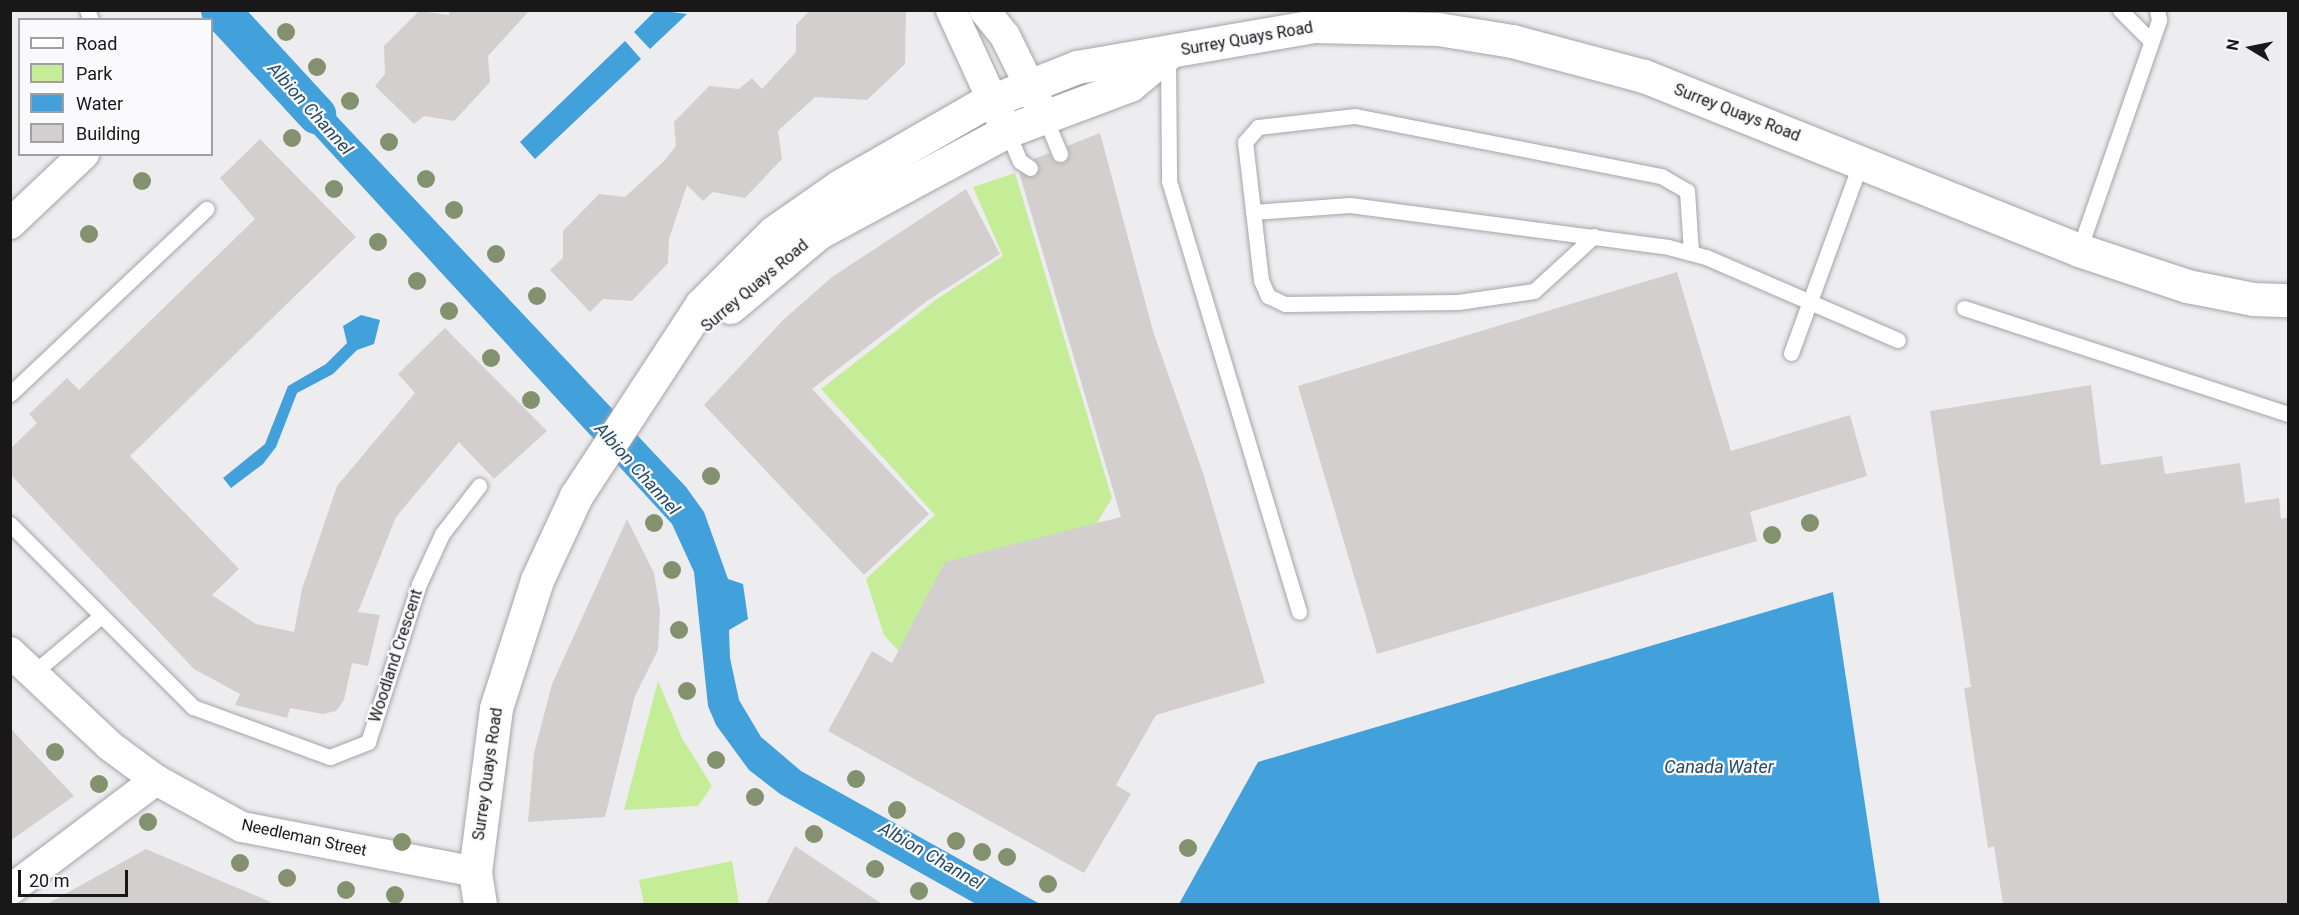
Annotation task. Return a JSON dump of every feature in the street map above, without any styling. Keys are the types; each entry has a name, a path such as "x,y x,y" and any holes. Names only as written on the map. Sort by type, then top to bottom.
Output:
{"street":[{"path":"951,10 1007,131"},
{"path":"984,10 1031,84 1044,115"},
{"name":"Surrey Quays Road","path":"480,904 476,872 496,708 537,580 576,496 701,305 774,232 840,186 993,100 1077,67 1314,26 1438,29 1576,56 1644,76 2079,250 2187,286 2253,299 2289,300"},
{"name":"Surrey Quays Road","path":"664,361 818,233 1007,131 1044,115 1130,85 1168,53"},
{"path":"10,224 82,156"},
{"name":"Needleman Street","path":"10,652 110,746 156,780 242,827 476,872"},
{"path":"10,890 156,780"}],"lane":[{"path":"2120,10 2151,42"},
{"path":"2079,250 2160,20 2157,10"},
{"path":"1168,53 1169,181 1299,612"},
{"path":"1044,115 1060,154"},
{"path":"1594,236 1534,291 1458,302 1285,304 1268,296 1261,280 1245,142 1258,127 1355,116 1661,176 1688,191 1691,253"},
{"path":"1007,131 1020,161 1030,168"},
{"path":"1791,353 1861,162"},
{"path":"1253,212 1350,205 1594,236 1691,253 1898,340"},
{"path":"10,394 206,208"},
{"path":"1964,308 2289,414"},
{"name":"Woodland Crescent","path":"10,524 100,617 194,707 330,757 368,742 419,584 442,534 478,486"},
{"path":"32,674 100,617"}],"green space":[{"path":"1015,173 1112,498 1089,536 917,671 884,635 866,579 935,515 821,389 937,299 1003,256 973,187"},
{"path":"658,681 682,738 712,786 698,806 624,810"},
{"path":"732,861 739,904 644,904 639,880"}],"water":[{"path":"656,10 687,14 650,49 634,32"},
{"path":"625,41 641,59 535,159 520,142"},
{"path":"290,67 686,487 704,512 728,579 743,584 748,619 729,630 730,658 739,700 761,737 801,771 1040,904 976,904 780,794 749,770 716,725 708,706 694,572 672,524 267,83"},
{"path":"361,315 380,320 374,344 357,350 333,374 297,393 276,447 263,464 231,488 223,478 265,444 288,386 326,364 347,343 343,326"},
{"name":"Canada Water","path":"1833,592 1880,904 1179,904 1258,762"}],"building":[{"path":"449,10 530,10 488,56 490,82 454,121 424,116 414,124 375,86 385,74 384,46 419,11 449,15"},
{"path":"810,10 906,10 905,64 867,100 815,97 778,131 782,159 745,198 713,192 703,201 687,185 669,239 668,263 632,301 603,299 590,312 550,270 563,258 563,231 599,194 625,197 663,162 676,146 674,122 709,86 739,89 752,78 762,89 796,52 796,25"},
{"path":"1100,133 1153,331 1203,473 1265,683 1156,715 1116,785 1131,794 1084,873 828,731 872,651 892,663 945,562 1121,517 1019,172 1035,177 1040,168 1034,159 1049,153 1055,162 1064,163 1070,156 1067,146"},
{"path":"260,139 356,237 130,456 239,569 212,595 256,624 294,632 302,589 337,486 415,393 398,374 445,328 547,431 494,479 459,442 396,517 358,612 380,615 368,666 352,663 344,700 336,711 323,714 290,708 287,718 235,705 240,694 194,669 10,474 10,449 37,423 29,414 67,378 79,390 255,219 220,178"},
{"path":"966,189 1000,254 927,301 812,389 929,514 864,575 704,405 783,320 832,277"},
{"path":"1677,272 1731,451 1850,415 1867,476 1750,512 1757,541 1377,654 1298,386"},
{"path":"2091,385 2101,465 2162,456 2165,474 2240,463 2245,503 2279,498 2281,519 2289,517 2289,904 2003,904 1994,846 1988,848 1964,688 1971,687 1930,411"},
{"path":"627,519 654,573 660,611 658,650 635,696 605,817 528,822 534,753 552,684"},
{"path":"10,728 74,796 10,841"},
{"path":"795,846 882,904 766,904"},
{"path":"146,849 271,902 270,904 47,904"}],"waterway":[{"name":"Albion Channel","path":"220,10 316,114"}]}
